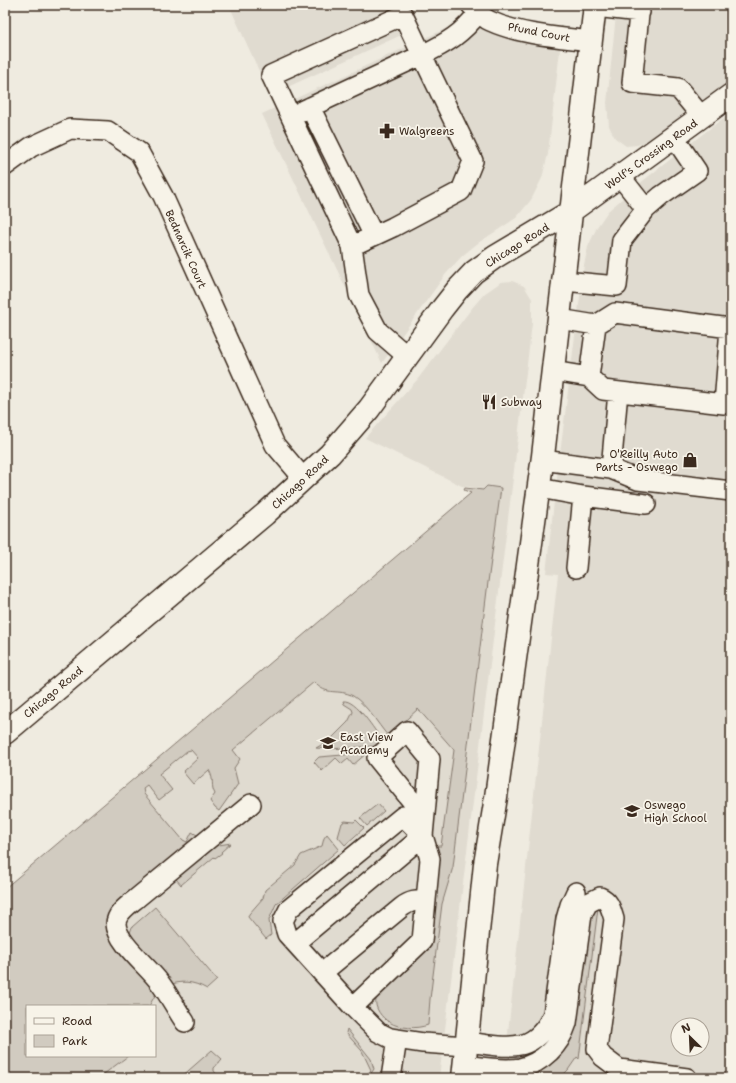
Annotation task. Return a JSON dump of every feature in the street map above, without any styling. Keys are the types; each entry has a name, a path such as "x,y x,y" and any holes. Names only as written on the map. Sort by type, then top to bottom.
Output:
{"main road":[{"path":"465,1058 485,864 496,797 539,488 595,6"},
{"name":"Wolf's Crossing Road","path":"570,212 731,95"},
{"name":"Chicago Road","path":"5,733 265,514 330,454 369,409 457,290 474,272 495,256 570,212"}],"street":[{"path":"595,6 640,9 632,83 678,88 702,117"},
{"path":"291,116 447,43 469,25 475,8"},
{"name":"Pfund Court","path":"475,8 489,21 516,30 591,41"},
{"path":"352,246 461,191 474,161 402,15 271,75 352,246 359,295 378,331 408,357"},
{"path":"310,107 374,236"},
{"name":"Bednarcik Court","path":"5,166 31,147 70,129 108,131 138,152 162,196 275,445 304,479"},
{"path":"564,280 617,286 622,240 646,209 697,171 674,137"},
{"path":"620,176 646,209"},
{"path":"553,371 589,376 603,390 724,404 729,368 730,328 615,314 596,325 559,319"},
{"path":"589,376 596,325"},
{"path":"611,469 617,403"},
{"path":"542,460 611,469 638,480 731,491"},
{"path":"539,488 582,496 646,504"},
{"path":"576,568 582,496"},
{"path":"185,1022 159,982 128,948 119,933 116,923 120,913 137,898 251,804"},
{"path":"353,1007 422,941 430,859 422,836 403,816 289,909 283,921 287,934 353,1007 378,1032 390,1038 423,1043 500,1069 520,1068 540,1059 558,1044 564,1034 567,1023 582,914 588,903 600,897 610,905 614,919 597,1049 603,1057 619,1069 687,1078"},
{"path":"295,943 422,836 424,816"},
{"path":"465,1058 502,1046 522,1046 537,1038 546,1029 553,1014 566,919 576,892"},
{"path":"322,973 402,907 412,901 426,901"},
{"path":"391,1078 397,1039"}],"shaded area":[{"path":"229,5 424,5 403,15 410,31 270,95"},
{"path":"617,5 731,5 731,80 684,113 656,136 638,145 626,146 615,138 609,126 607,103"},
{"path":"475,15 561,41 548,154 542,178 531,200 516,218 478,243 462,256 445,275 382,363 262,114"},
{"path":"731,112 731,1078 503,1078 558,574 546,573 555,493 584,265 588,247 597,227 608,211 644,180"},
{"name":"East View Academy","path":"512,281 524,286 532,299 532,324 439,1078 5,1078 5,888 475,489 487,490 462,486 365,438 417,380 484,294 501,282"}],"green space":[{"path":"487,486 501,488 453,867 442,904 428,1025 408,1028 393,1024 381,1015 376,1006 376,999 391,980 429,947 437,890 436,856 431,846 441,846 454,750 418,709 388,736 367,709 353,696 328,691 319,687 314,682 233,750 240,759 234,768 238,784 219,811 210,801 215,794 212,777 209,770 193,784 183,772 198,758 191,750 187,751 159,774 172,790 159,800 147,785 143,788 144,794 183,840 187,842 192,832 197,835 198,838 116,908 157,992 150,1005 26,1005 26,1057 127,1057 104,1074 107,1078 5,1078 5,888 471,493 464,490 465,488 483,490"},
{"path":"343,701 354,705 365,716 375,730 382,740 375,746 329,749 316,748 330,740 348,722 353,712 352,709 344,704"},
{"path":"367,753 353,765 348,759 342,764 336,758 322,771 314,762 319,757"},
{"path":"378,804 384,811 367,826 360,818"},
{"path":"356,820 364,828 345,845 338,837 342,823 345,821 354,822"},
{"path":"327,834 339,849 276,904 269,920 271,935 266,939 248,917 249,914 263,898 265,890 295,865 301,855 322,846 324,838"},
{"path":"231,843 221,852 222,853 215,858 214,857 181,885 172,874 213,846"},
{"path":"155,907 217,980 207,989 197,984 187,982 166,986 128,939 132,927"},
{"path":"596,908 598,908 579,1059 577,1057 560,1078 505,1078 541,1071 559,1058 569,1045 574,1024 589,917"},
{"path":"347,1029 371,1059 374,1069 370,1075 368,1073 371,1070 362,1051 346,1033"},
{"path":"212,1050 222,1059 214,1068 214,1071 219,1077 180,1078"}],"place":[{"name":"Walgreens","path":"387,131"},
{"name":"Subway","path":"489,402"},
{"name":"O'Reilly Auto Parts - Oswego","path":"690,460"},
{"name":"East View Academy","path":"328,743"},
{"name":"Oswego High School","path":"632,811"}]}
